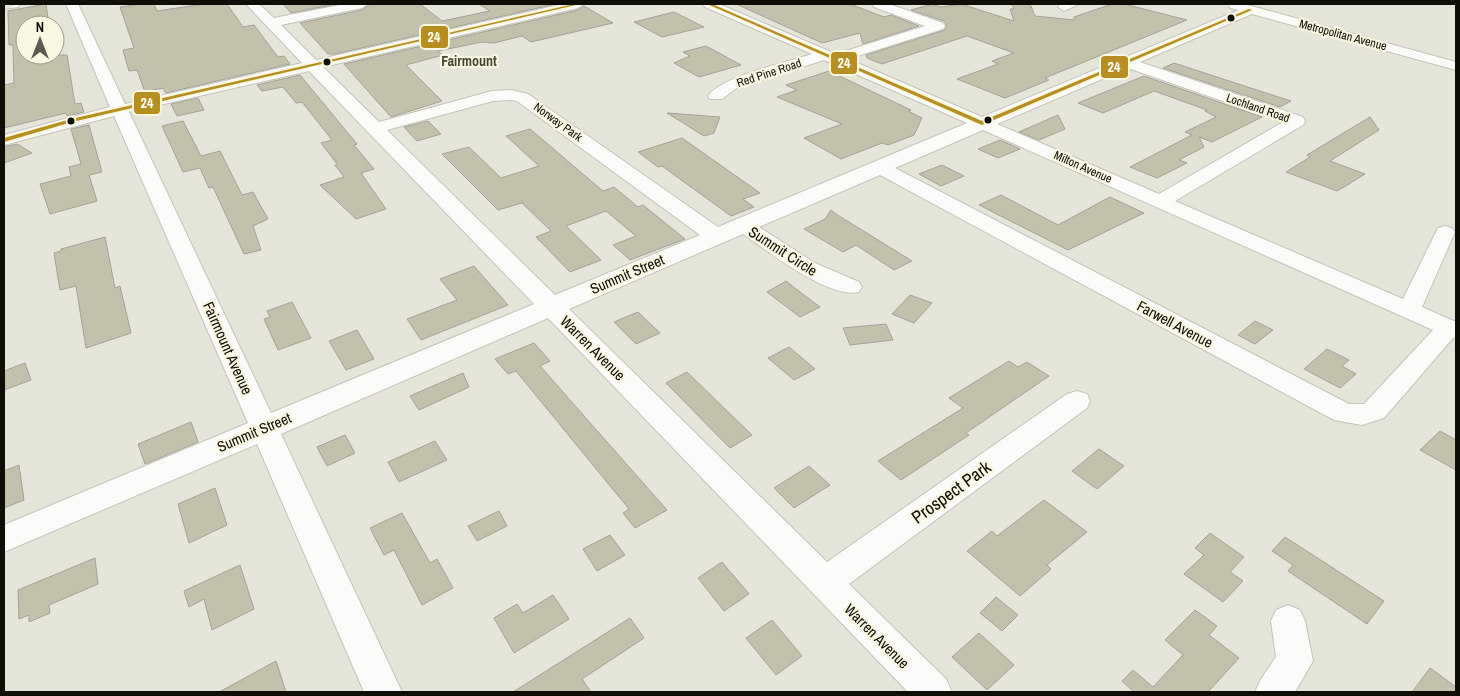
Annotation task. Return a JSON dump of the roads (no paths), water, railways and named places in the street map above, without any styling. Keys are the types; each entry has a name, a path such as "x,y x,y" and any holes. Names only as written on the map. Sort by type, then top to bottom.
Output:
{"main road":[{"path":"4,5 8,4"}],"street":[{"path":"4,5 14,4"},
{"name":"Fairmount Avenue","path":"72,4 384,692"},
{"name":"Warren Avenue","path":"252,4 932,692"},
{"path":"271,23 362,4"},
{"path":"4,140 56,124 578,4"},
{"name":"Milton Avenue","path":"709,4 1452,329"},
{"name":"Red Pine Road","path":"716,96 733,84 938,26 878,4"},
{"name":"Metropolitan Avenue","path":"1229,4 1456,66"},
{"name":"Summit Street","path":"4,539 1250,10"},
{"name":"Lochland Road","path":"1126,62 1297,121 1161,201"},
{"name":"Norway Park","path":"375,128 492,96 511,95 522,97 716,236"},
{"name":"Farwell Avenue","path":"879,167 1344,413 1362,415 1374,410 1452,329"},
{"name":"Summit Circle","path":"743,224 794,262 828,279 851,287"},
{"path":"1409,310 1445,232"},
{"name":"Prospect Park","path":"824,583 1077,401"},
{"path":"1274,692 1295,661 1288,621"}],"district":[{"name":"Fairmount","path":"469,61"}]}
